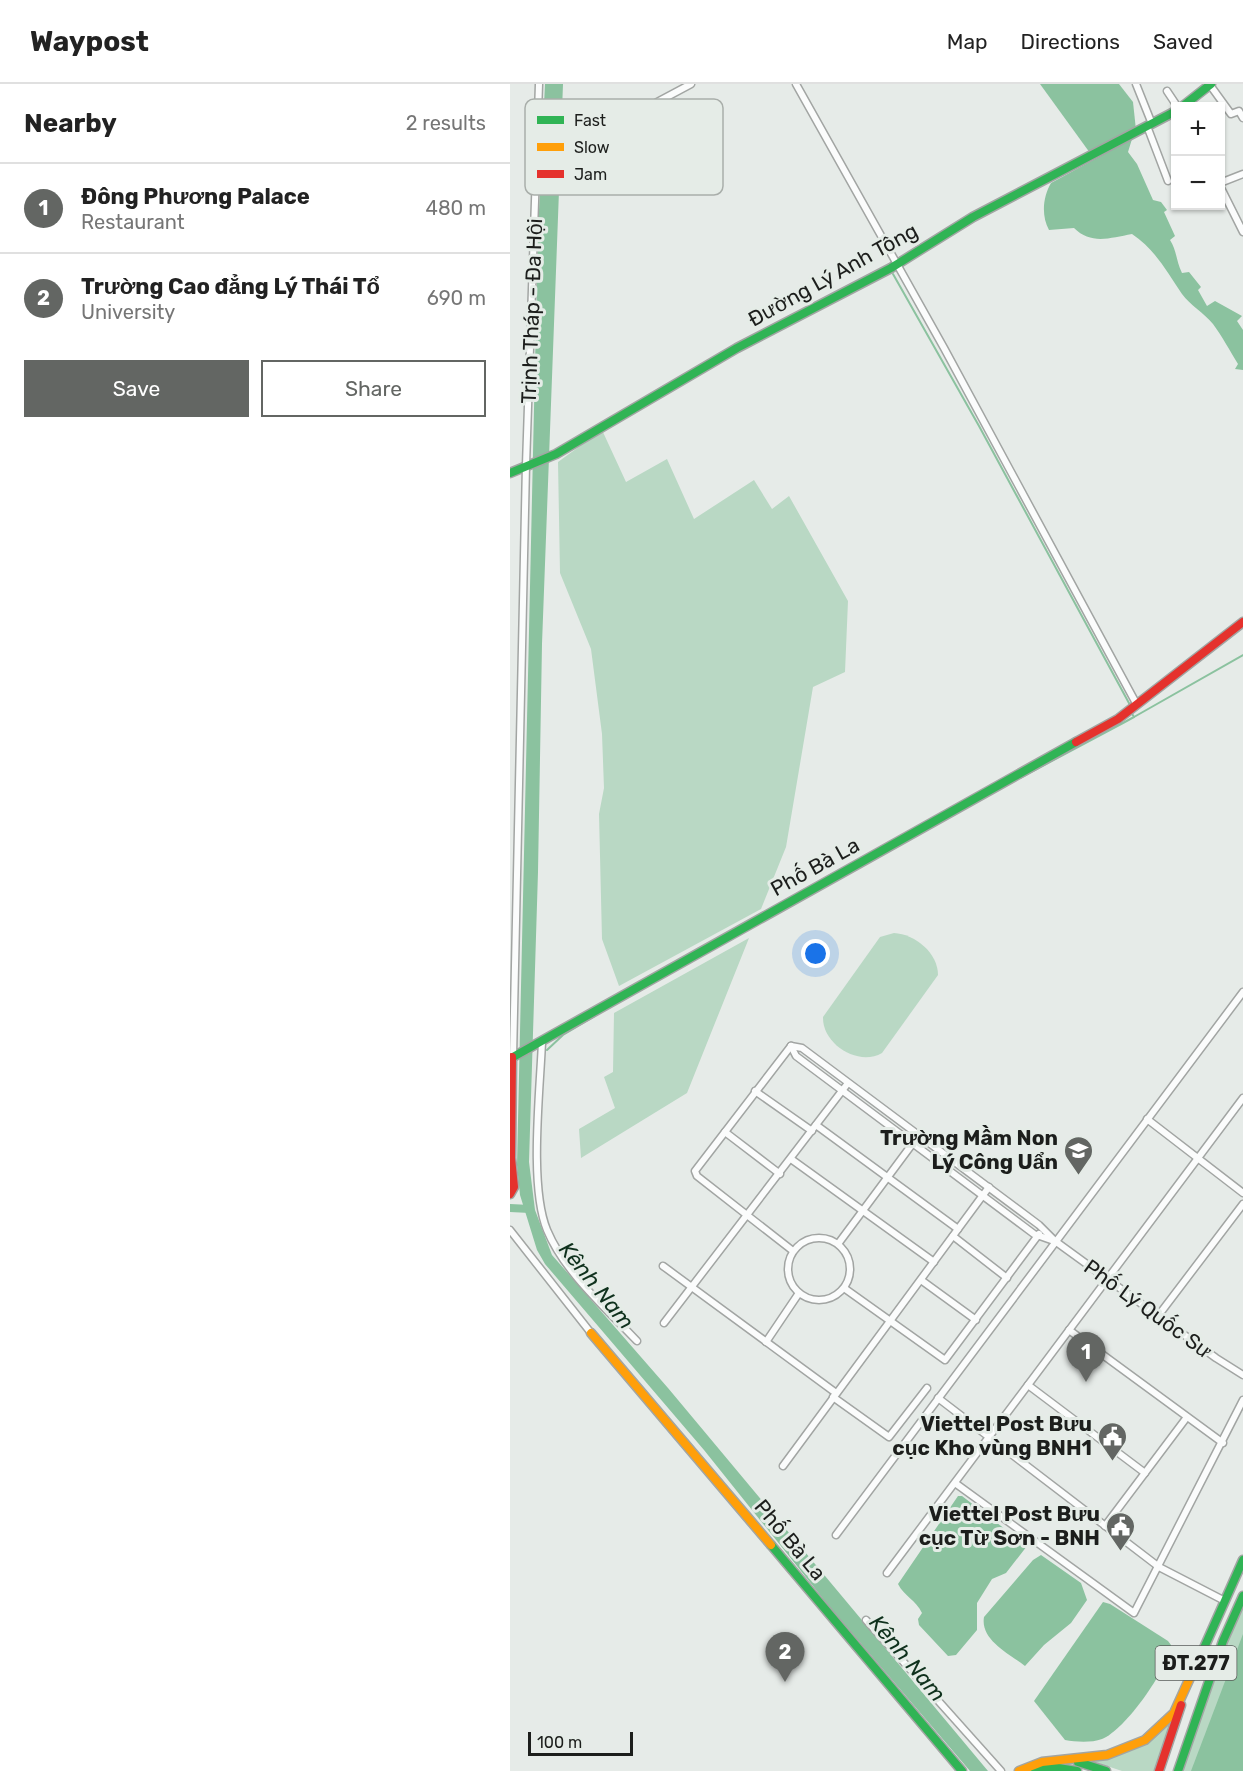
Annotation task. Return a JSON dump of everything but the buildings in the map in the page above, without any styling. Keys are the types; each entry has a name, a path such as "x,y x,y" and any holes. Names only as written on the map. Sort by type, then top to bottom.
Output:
{"main road":[{"path":"1188,102 1210,85"},
{"name":"Đường Lý Anh Tông","path":"510,472 556,454 737,348 895,265 974,217 1171,114"},
{"name":"Phố Bà La","path":"512,1057 1118,719 1243,622"},
{"path":"510,1194 514,1187 510,1158 512,1057"},
{"name":"Phố Bà La","path":"591,1333 962,1771"},
{"name":"ĐT.277","path":"1159,1771 1193,1671 1223,1600 1243,1560"},
{"name":"ĐT.277","path":"1178,1771 1222,1641 1243,1596"},
{"path":"1019,1771 1040,1761 1098,1757 1118,1751 1149,1736 1172,1715 1193,1671"},
{"path":"1070,1760 1106,1771"},
{"path":"1035,1771 1052,1767 1077,1771"}],"street":[{"name":"Trịnh Tháp - Đa Hội","path":"539,84 539,99"},
{"path":"663,99 691,84"},
{"path":"796,84 895,265 944,348 1137,705"},
{"path":"1136,84 1168,181"},
{"path":"1210,85 1231,114 1239,111 1243,118"},
{"path":"1167,91 1174,102"},
{"path":"1225,183 1243,174"},
{"path":"1225,194 1243,232"},
{"name":"Trịnh Tháp - Đa Hội","path":"512,1057 536,195"},
{"path":"836,1535 1243,992"},
{"path":"542,1042 537,1178 546,1229 556,1247 578,1276 637,1341"},
{"path":"791,1046 802,1048 989,1187 1043,1229 1055,1242"},
{"path":"791,1046 796,1056 982,1196 1038,1235 1055,1242"},
{"path":"791,1046 695,1171 697,1176 793,1251"},
{"path":"664,1323 848,1083"},
{"path":"755,1091 888,1178 958,1229"},
{"path":"887,1573 1243,1098"},
{"path":"1147,1119 1243,1193"},
{"path":"725,1132 780,1174"},
{"path":"838,1244 919,1136"},
{"path":"791,1159 934,1262"},
{"path":"783,1466 989,1187"},
{"path":"1158,1316 1243,1204"},
{"path":"844,1288 945,1360 1043,1229"},
{"path":"510,1230 513,1238 591,1333"},
{"path":"953,1236 1007,1278"},
{"path":"817,1237 838,1244 847,1254 850,1263 850,1272 844,1288 837,1294 821,1300 799,1293 788,1275 788,1266 793,1251 800,1243 817,1237"},
{"name":"Phố Lý Quốc Sư","path":"1055,1242 1243,1375"},
{"path":"663,1266 889,1437 927,1388"},
{"path":"921,1280 976,1320"},
{"path":"766,1342 799,1293"},
{"path":"1069,1330 1223,1443"},
{"path":"1028,1385 1145,1473"},
{"path":"938,1398 1159,1567 1223,1600"},
{"path":"955,1483 1134,1613 1243,1400"},
{"path":"1106,1526 1187,1417"},
{"path":"866,1620 1001,1771"}],"shaded area":[{"name":"Kênh Nam","path":"545,84 563,84 562,99 544,99"},
{"path":"1040,84 1119,84 1133,102 1136,130 1090,153"},
{"path":"1132,139 1128,152 1137,164 1153,200 1161,202 1167,210 1164,212 1175,236 1170,240 1182,273 1189,272 1201,287 1198,290 1207,306 1215,301 1242,316 1237,321 1243,330 1243,370 1235,369 1238,364 1213,324 1185,298 1154,254 1132,234 1101,239 1087,237 1074,228 1049,230 1046,224 1044,206 1051,183"},
{"name":"Kênh Nam","path":"540,195 559,195 542,644 529,1162 535,1210 552,1255 668,1388 988,1771 970,1771 829,1606 704,1450 545,1264 537,1250 520,1195 517,1165"},
{"path":"602,430 626,482 667,459 694,519 754,480 772,509 789,496 848,601 845,672 813,687 786,847 761,909 619,986 602,939 599,814 604,788 602,734 591,649 560,573 558,462"},
{"path":"894,933 910,937 924,946 934,959 938,975 882,1053 873,1057 853,1055 835,1044 828,1036 823,1017 880,937"},
{"path":"749,938 687,1093 581,1158 579,1129 615,1108 604,1077 613,1072 614,1013"},
{"path":"958,1496 962,1496 1027,1546 1006,1573 992,1579 977,1603 977,1630 956,1655 948,1656 919,1625 918,1619 922,1613 898,1584"},
{"path":"1041,1555 1081,1583 1087,1600 1071,1623 1044,1645 1025,1666 991,1639 984,1625 984,1617 1033,1560"},
{"path":"1103,1602 1110,1604 1168,1641 1171,1645 1168,1656 1144,1698 1122,1724 1111,1733 1102,1739 1093,1741 1065,1740 1034,1701"},
{"path":"1243,1606 1243,1771 1182,1771 1227,1643"},
{"path":"1243,1634 1243,1771 1191,1771"},
{"path":"1173,1720 1155,1771 1122,1771 1095,1762"}],"waterway":[{"path":"893,274 979,426 1130,705"},
{"path":"1134,717 1243,655"},
{"path":"1020,778 1134,717 1131,712"},
{"path":"547,1050 563,1035 595,1016"},
{"path":"510,1208 530,1209"}],"traffic: fast":[{"path":"1188,102 1211,84"},
{"path":"510,473 556,454 737,348 891,268 973,217 1171,114"},
{"path":"513,1057 1076,742"},
{"path":"771,1545 962,1771"},
{"path":"1192,1675 1243,1560"},
{"path":"1178,1771 1223,1641 1243,1596"},
{"path":"1078,1762 1106,1771"},
{"path":"1035,1771 1052,1767 1077,1771"}],"traffic: slow":[{"path":"591,1333 771,1545"},
{"path":"1019,1771 1042,1762 1107,1755 1145,1740 1174,1713 1193,1671"}],"traffic: jam":[{"path":"1076,742 1118,719 1243,622"},
{"path":"510,1194 514,1187 511,1158 512,1057"},
{"path":"1159,1771 1181,1705"}],"place":[{"name":"Trường Mầm Non Lý Công Uẩn","path":"1079,1176"},
{"name":"Đông Phương Palace","path":"1086,1382"},
{"name":"Viettel Post Bưu cục Kho vùng BNH1","path":"1113,1462"},
{"name":"Viettel Post Bưu cục Từ Sơn - BNH","path":"1121,1552"},
{"name":"Trường Cao đẳng Lý Thái Tổ","path":"785,1682"}]}
